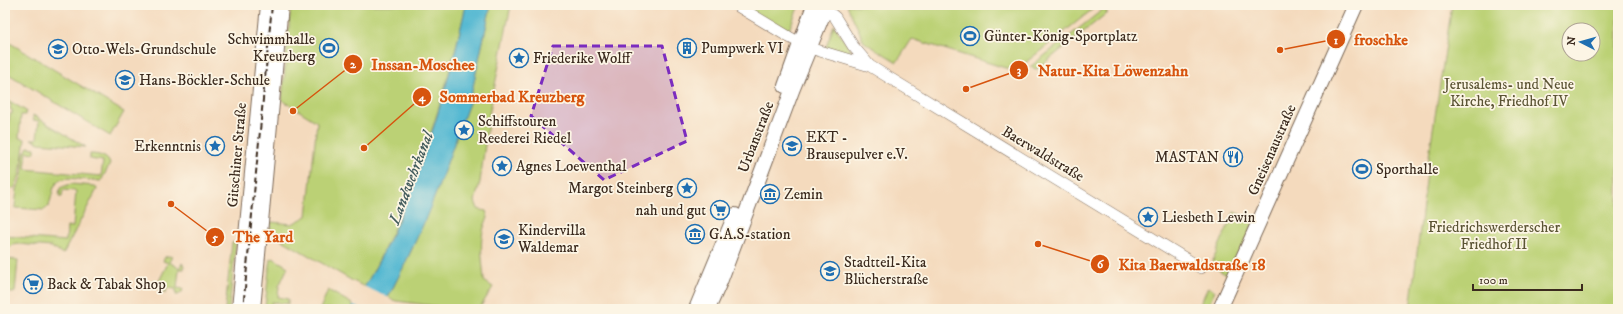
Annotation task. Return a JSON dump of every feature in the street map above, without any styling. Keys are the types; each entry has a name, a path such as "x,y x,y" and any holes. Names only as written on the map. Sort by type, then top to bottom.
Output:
{"main road":[{"name":"Gitschiner Straße","path":"239,309 268,5"},
{"name":"Gitschiner Straße","path":"253,309 281,5"},
{"name":"Gneisenaustraße","path":"1220,309 1356,5"},
{"name":"Urbanstraße","path":"696,309 714,267 786,82 805,46 822,6"},
{"name":"Urbanstraße","path":"708,309 720,282 788,103 805,46"}],"street":[{"name":"Baerwaldstraße","path":"736,5 805,46 870,66 1201,268"},
{"name":"Baerwaldstraße","path":"822,6 837,20 854,46 870,66"}],"highlighted area":[{"path":"553,46 662,46 687,141 604,180 531,116"}],"green space":[{"path":"291,5 466,5 448,78 425,150 398,220 365,287 270,233 271,222 292,224 307,216 317,122 282,100"},
{"path":"491,5 511,5 489,115 480,182 475,201 478,209 486,211 488,218 483,233 482,257 484,281 493,287 479,309 459,309 396,301 388,298 412,249 436,193 470,100"},
{"path":"739,5 799,5 787,35"},
{"name":"Günter-König-Sportplatz","path":"847,5 1095,5 1093,9 1015,71 912,39 897,62 864,42"},
{"path":"1452,5 1618,5 1618,309 1410,309 1430,149"},
{"path":"1106,7 1107,13 1037,69 1030,67"},
{"path":"834,25 851,51 850,54 825,50"},
{"path":"5,40 124,112 110,136 5,72"},
{"path":"8,100 26,111 25,115 21,115 19,138 25,139 20,174 15,188 5,189 5,161 7,145 5,145 5,140 7,140 10,114 12,114 12,110 10,109 11,104 7,103"},
{"path":"33,115 86,147 39,143 31,139 37,139 39,121 33,120"},
{"path":"28,147 35,148 35,153 27,152 25,169 101,176 103,161 90,159 90,154 105,157 110,164 101,181 68,178 59,180 54,187 49,206 44,210 17,208 15,207 17,190 22,175 24,154"},
{"path":"71,184 95,186 97,189 63,254 51,247 19,244 13,245 5,251 5,236 66,241 67,226 73,227 76,191 63,190 62,197 59,197 60,188"},
{"path":"1234,212 1255,221 1228,276 1211,265"},
{"path":"234,242 236,244 229,309 225,309 232,243"},
{"path":"165,257 172,257 169,262 179,268 182,263 184,266 184,269 179,269 177,288 183,289 178,295 176,295 176,289 167,288 165,293 164,283 160,283 163,288 162,293 160,293 158,284 152,286 153,280 158,283 168,263 163,261"},
{"path":"273,258 288,267 279,286 278,297 288,299 288,304 272,302 271,309 265,308 270,259"},
{"path":"5,259 18,260 15,292 13,293 5,292"},
{"path":"1208,287 1215,291 1207,309 1198,309"},
{"path":"328,290 354,305 351,309 320,309"}],"water":[{"path":"466,5 491,5 470,100 436,193 403,268 382,309 351,309 372,274 390,238 407,201 422,162 446,84"}],"pier":[{"path":"363,286 390,298 384,309 362,309 352,304"}],"railway":[{"path":"243,309 272,5"}],"place":[{"name":"Günter-König-Sportplatz","path":"970,36"},
{"name":"Schwimmhalle Kreuzberg","path":"329,48"},
{"name":"Pumpwerk VI","path":"687,48"},
{"name":"Otto-Wels-Grundschule","path":"58,49"},
{"name":"froschke","path":"1280,50"},
{"name":"Friederike Wolff","path":"519,58"},
{"name":"Hans-Böckler-Schule","path":"125,80"},
{"name":"Natur-Kita Löwenzahn","path":"966,89"},
{"name":"Inssan-Moschee","path":"293,111"},
{"name":"Schiffstouren Reederei Riedel","path":"464,130"},
{"name":"Erkenntnis","path":"215,146"},
{"name":"EKT - Brausepulver e.V.","path":"792,146"},
{"name":"Sommerbad Kreuzberg","path":"364,148"},
{"name":"MASTAN","path":"1233,157"},
{"name":"Agnes Loewenthal","path":"502,166"},
{"name":"Sporthalle","path":"1362,169"},
{"name":"Margot Steinberg","path":"687,188"},
{"name":"Zemin","path":"770,194"},
{"name":"The Yard","path":"171,204"},
{"name":"nah und gut","path":"720,210"},
{"name":"Liesbeth Lewin","path":"1148,217"},
{"name":"G.A.S-station","path":"695,234"},
{"name":"Kindervilla Waldemar","path":"504,239"},
{"name":"Kita Baerwaldstraße 18","path":"1038,244"},
{"name":"Stadtteil-Kita Blücherstraße","path":"830,271"},
{"name":"Back & Tabak Shop","path":"33,284"}],"park label":[{"name":"Jerusalems- und Neue Kirche, Friedhof IV","path":"1509,92"},
{"name":"Friedrichswerderscher Friedhof II","path":"1494,236"}],"water label":[{"name":"Landwehrkanal","path":"411,178"}]}
